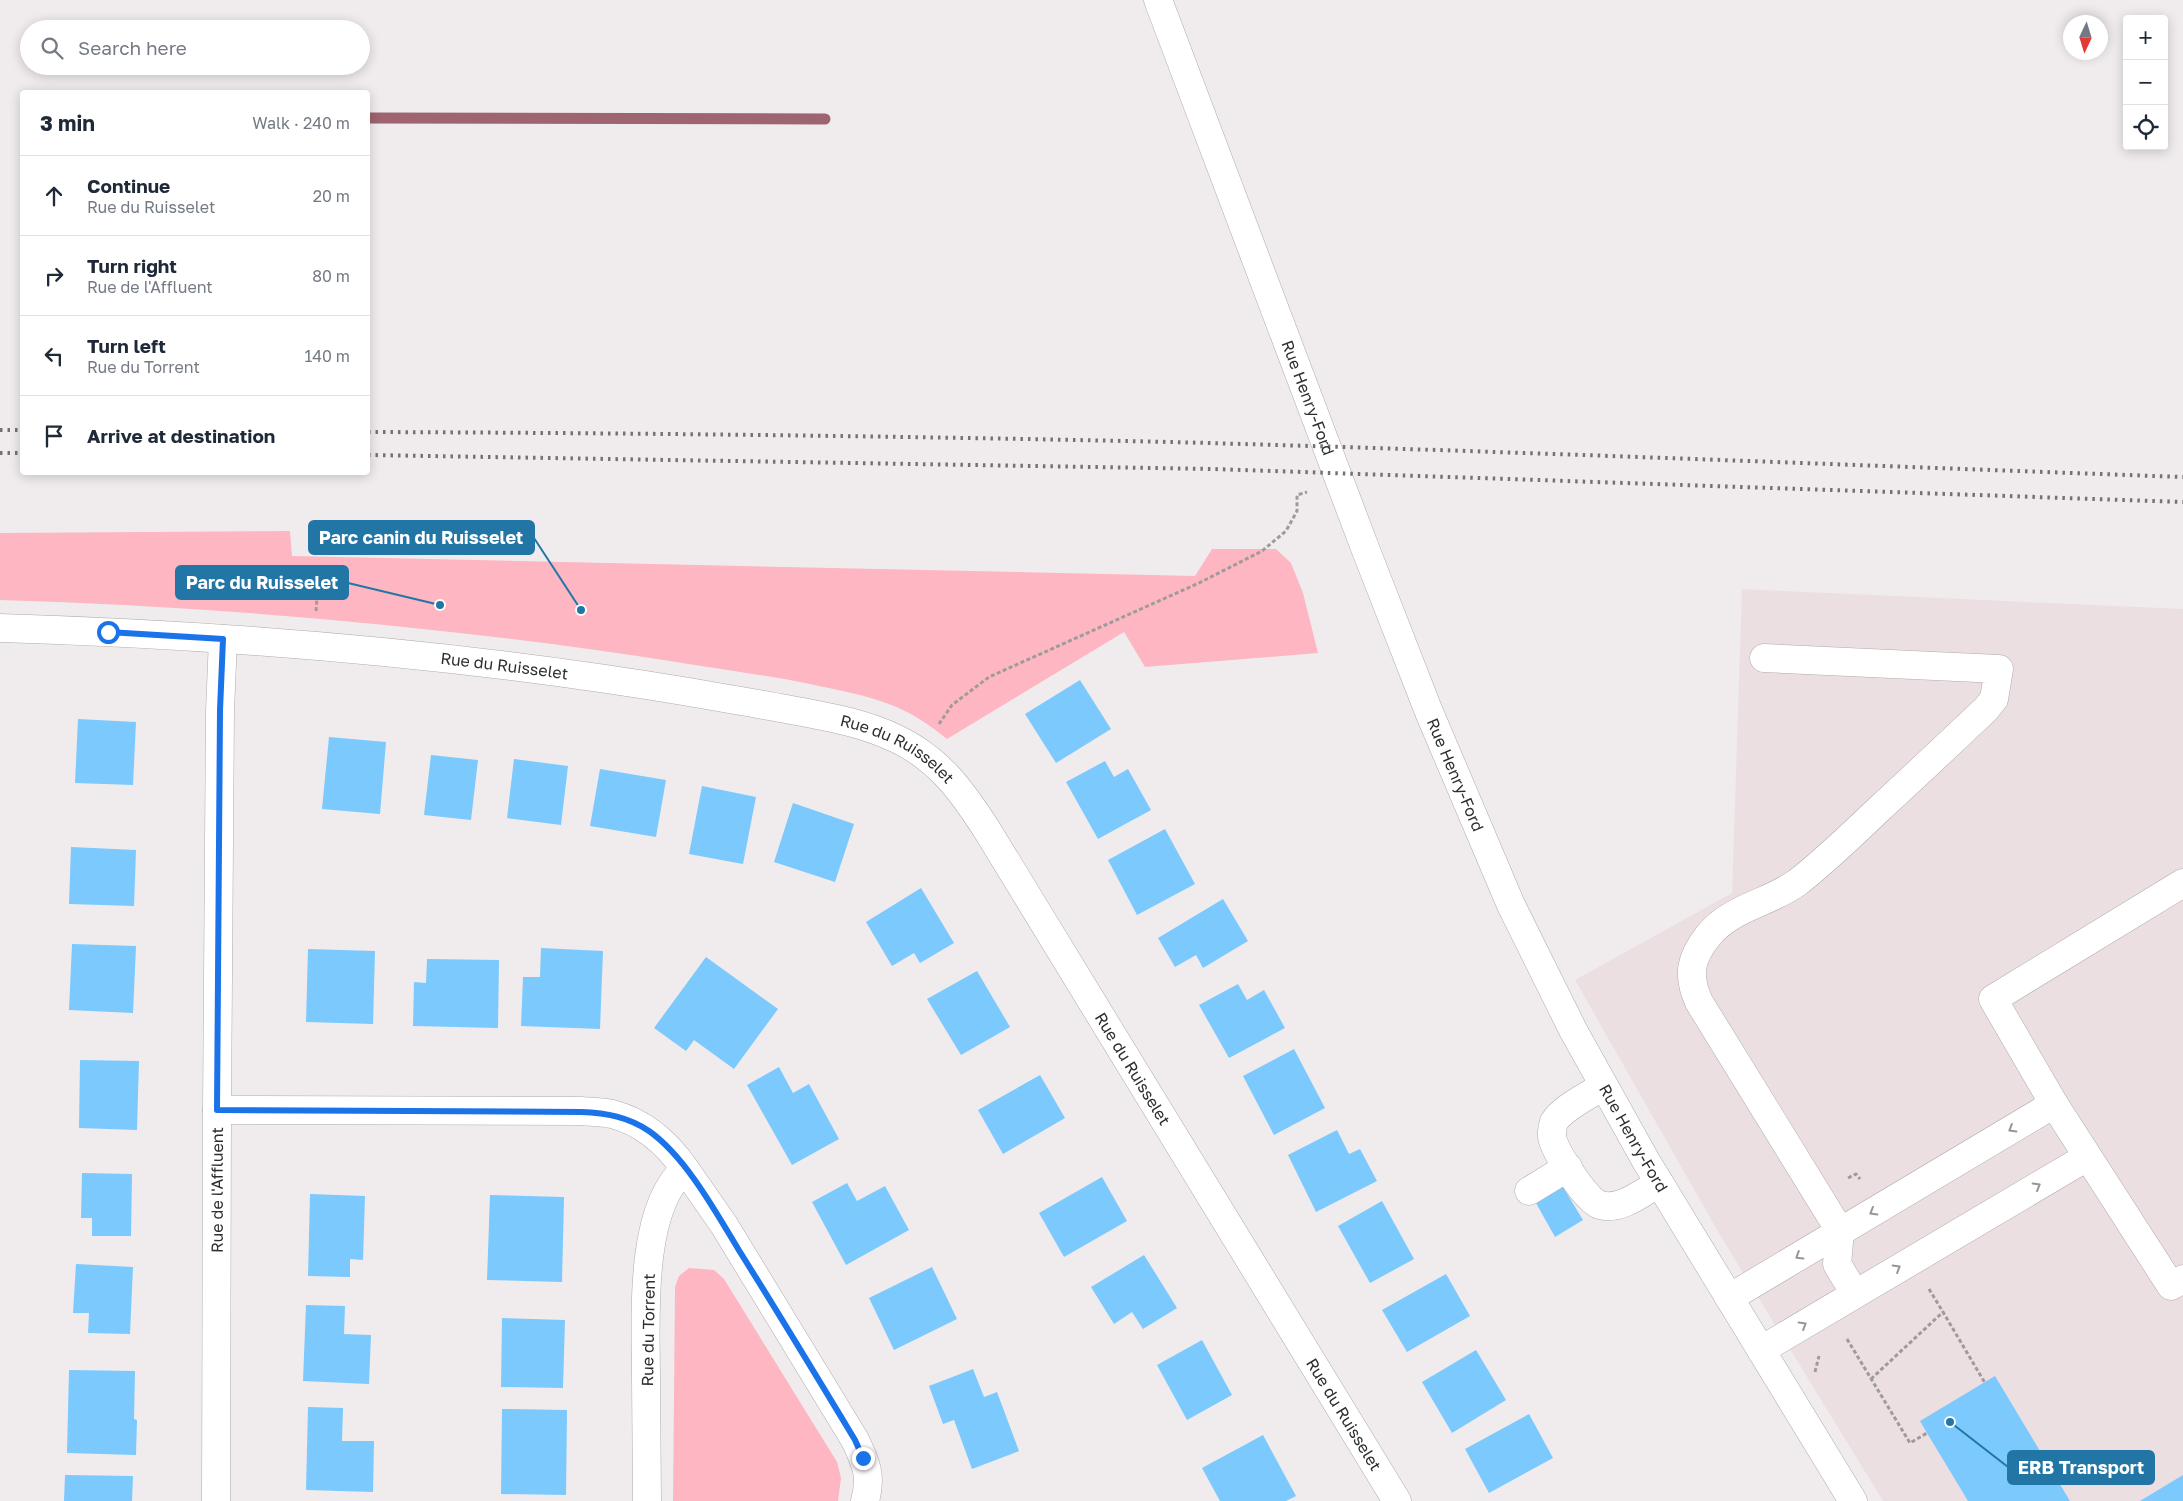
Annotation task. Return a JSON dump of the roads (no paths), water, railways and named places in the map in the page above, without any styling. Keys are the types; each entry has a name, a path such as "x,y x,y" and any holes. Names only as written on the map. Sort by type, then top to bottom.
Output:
{"street":[{"name":"Rue Henry-Ford","path":"1158,0 1429,712 1511,905 1547,980 1659,1183 1853,1501"},
{"name":"Rue du Ruisselet","path":"0,628 99,631 313,646 566,673 739,701 852,722 897,739 920,752 944,771 987,830 1397,1501"},
{"name":"Rue de l'Affluent","path":"216,1501 220,720 223,639"},
{"path":"1764,658 1999,669 1998,686 1994,699 1986,709 1831,854 1798,882 1783,892 1720,923 1699,949 1692,962 1691,977 1693,989 1699,1002 1840,1231 1837,1264 1856,1294"},
{"path":"2183,883 1993,999 2054,1104 2171,1286 2183,1279"},
{"path":"1604,1086 1568,1109 1555,1121 1552,1130 1552,1140 1585,1193 1599,1205 1609,1206 1631,1200 1659,1183"},
{"path":"1729,1298 2054,1104"},
{"path":"217,1110 571,1111 610,1114 631,1121 666,1145 685,1169 728,1232 855,1440 868,1474 868,1488 865,1501"},
{"path":"1761,1350 2087,1156"},
{"path":"1529,1191 1568,1167"},
{"name":"Rue du Torrent","path":"647,1501 647,1283 654,1226 662,1203 673,1181 685,1169"}],"waterway":[{"path":"370,118 825,119"}],"railway":[{"path":"0,430 20,430"},
{"path":"370,432 769,435 1171,442 2183,477"},
{"path":"0,453 20,453"},
{"path":"370,455 1214,469 2183,502"}],"place":[{"name":"Parc du Ruisselet","path":"440,605"},
{"name":"Parc canin du Ruisselet","path":"581,610"},
{"name":"ERB Transport","path":"1950,1422"}]}
